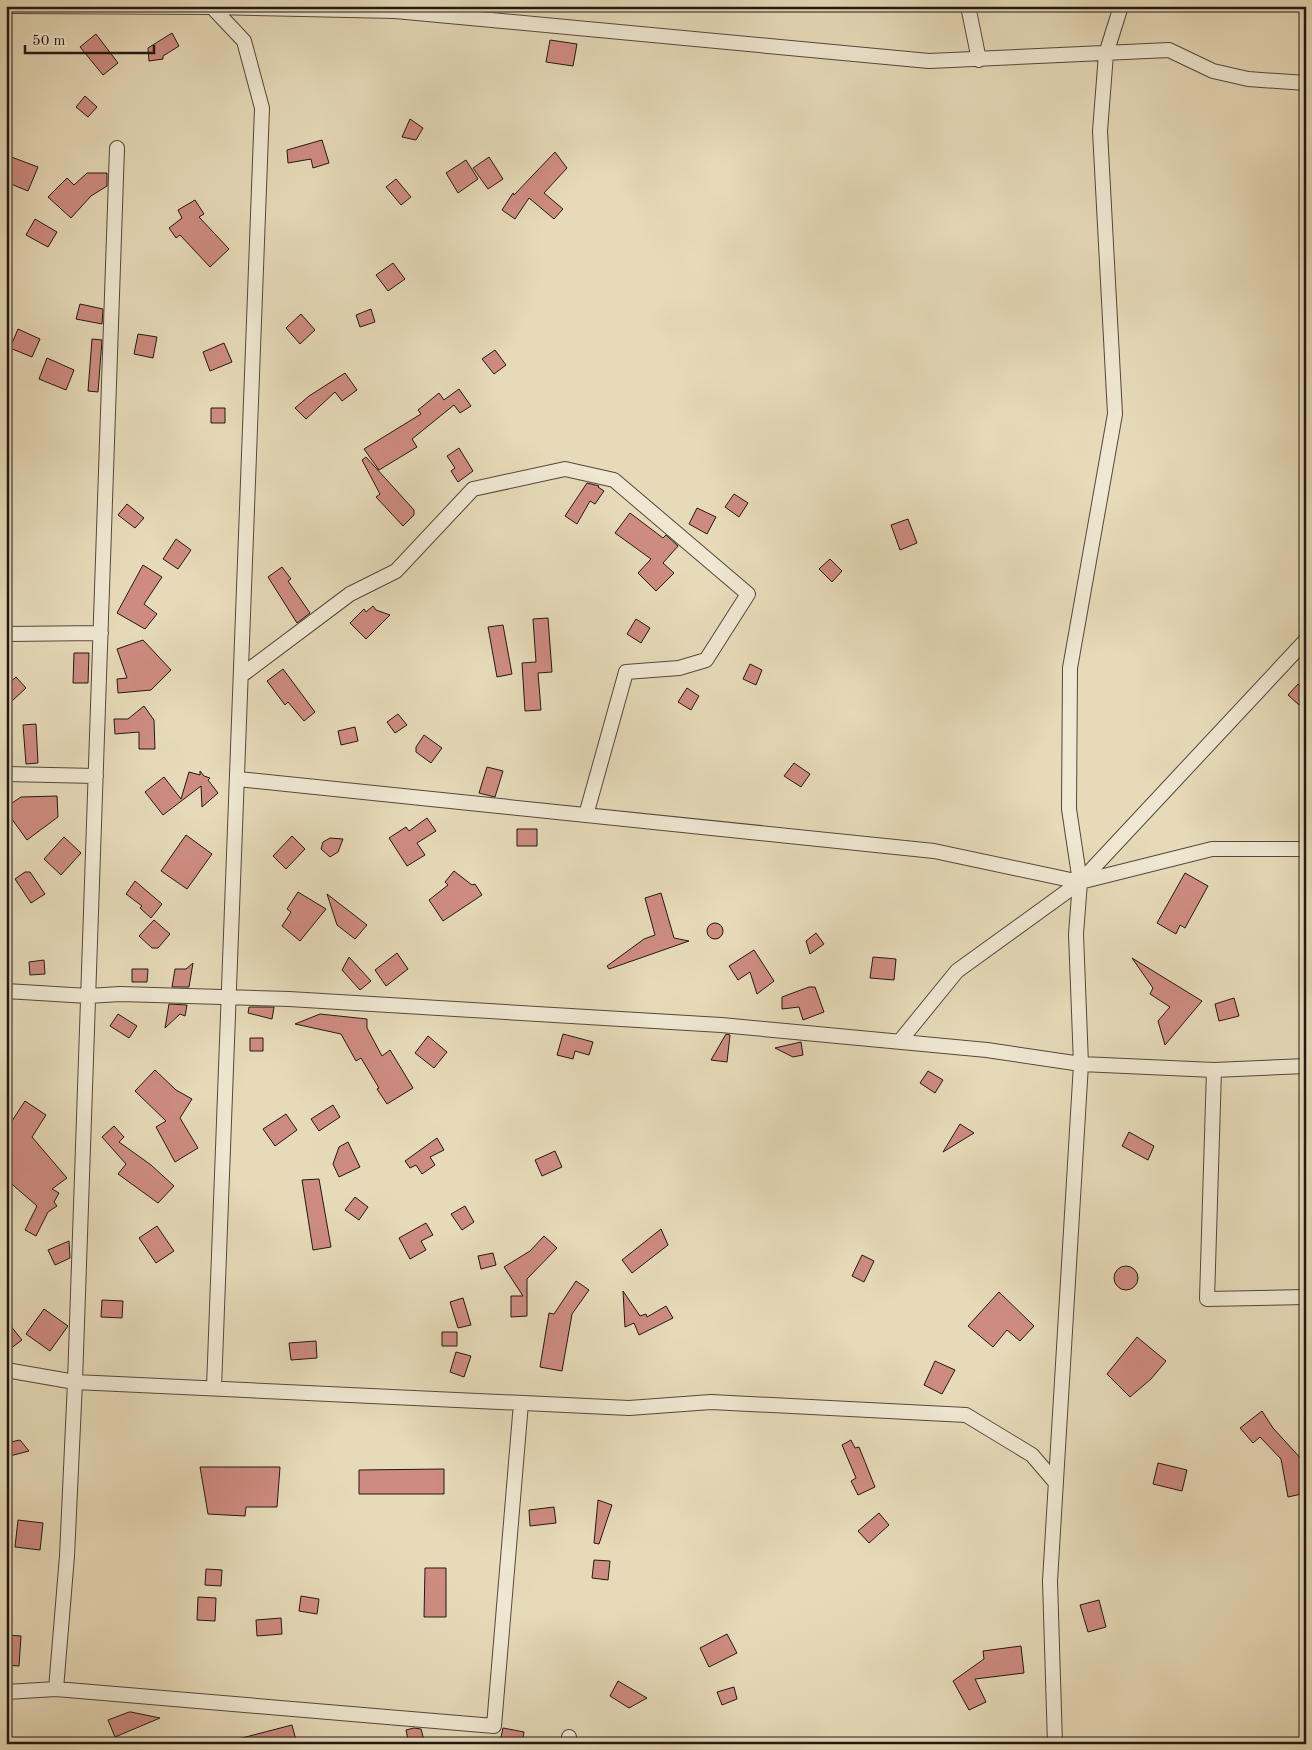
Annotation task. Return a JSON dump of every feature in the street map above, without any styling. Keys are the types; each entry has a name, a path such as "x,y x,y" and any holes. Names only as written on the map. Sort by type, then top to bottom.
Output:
{"street":[{"path":"8,6 395,11 929,61 1169,50 1213,71 1248,79 1306,83"},
{"path":"968,6 979,60"},
{"path":"1055,1744 1050,1581 1081,1064 1076,934 1080,882 1070,809 1070,668 1115,414 1100,131 1106,54 1121,6"},
{"path":"212,8 244,41 262,108 214,1388"},
{"path":"56,1689 67,1556 75,1382 117,148"},
{"path":"242,675 350,594 396,572 473,490 566,469 614,480 748,594 706,660 679,668 626,672 586,815"},
{"path":"6,634 101,633"},
{"path":"900,1042 957,971 1080,882 1306,640"},
{"path":"6,774 96,776"},
{"path":"238,779 934,851 1080,882 1212,849 1306,849"},
{"path":"6,990 88,996 120,994 230,997 721,1024 987,1050 1081,1064 1214,1070 1306,1066"},
{"path":"1214,1070 1207,1299 1306,1298"},
{"path":"6,1370 75,1382 521,1403 629,1408 711,1402 966,1415 1032,1455 1056,1483"},
{"path":"6,1692 56,1689 494,1726 521,1403"}],"building":[{"path":"172,33 179,46 163,56 163,59 149,61 148,48"},
{"path":"96,34 118,63 103,75 80,47"},
{"path":"550,40 577,44 573,66 546,62"},
{"path":"85,96 97,107 88,117 76,107"},
{"path":"410,119 423,128 416,140 402,137"},
{"path":"322,140 329,163 313,168 311,159 288,163 287,150"},
{"path":"555,152 567,168 544,193 563,209 554,219 529,198 515,219 502,210 513,193 514,195"},
{"path":"6,155 38,167 28,191 6,182"},
{"path":"489,157 503,179 488,189 473,168"},
{"path":"466,160 478,179 458,193 446,173"},
{"path":"87,173 107,173 107,186 91,196 71,218 48,197 67,178 74,185"},
{"path":"396,179 411,197 401,205 386,187"},
{"path":"195,200 204,214 199,217 229,249 210,267 180,235 176,238 169,228 182,218 178,210"},
{"path":"35,219 57,232 48,247 26,235"},
{"path":"393,263 405,279 388,291 376,275"},
{"path":"80,304 103,309 102,324 76,319"},
{"path":"371,309 375,322 360,327 356,315"},
{"path":"301,314 315,330 300,344 286,328"},
{"path":"18,329 40,339 32,357 10,348"},
{"path":"138,334 157,337 153,358 134,354"},
{"path":"92,339 102,340 98,392 88,391"},
{"path":"224,343 232,362 210,371 203,352"},
{"path":"495,350 506,365 494,374 482,359"},
{"path":"47,358 74,370 66,390 39,379"},
{"path":"345,373 357,390 342,401 335,392 306,419 295,408 309,396"},
{"path":"459,389 471,406 460,413 454,405 412,439 417,447 379,470 364,449 421,414 418,410 439,393 444,400"},
{"path":"211,408 225,408 225,423 211,423"},
{"path":"459,448 473,471 458,482 451,471 455,468 447,456"},
{"path":"366,457 414,510 414,515 403,526 376,497 380,494 362,460"},
{"path":"587,483 599,486 604,491 595,504 590,501 577,524 565,516"},
{"path":"734,494 748,503 739,517 725,507"},
{"path":"127,504 144,518 135,528 118,515"},
{"path":"697,508 716,517 707,534 689,524"},
{"path":"630,513 663,538 666,535 678,546 663,563 674,573 656,591 638,573 651,559 615,533"},
{"path":"908,519 917,543 900,550 891,525"},
{"path":"176,539 191,550 178,569 163,559"},
{"path":"830,559 842,571 832,582 819,569"},
{"path":"143,565 162,577 144,604 157,614 145,629 117,613"},
{"path":"282,567 291,579 288,581 310,613 297,623 268,577"},
{"path":"373,606 376,610 390,615 366,639 350,623 364,609 366,612"},
{"path":"548,618 552,672 538,673 541,710 525,711 522,663 536,662 533,619"},
{"path":"636,619 650,628 641,643 627,634"},
{"path":"503,625 512,674 497,677 488,627"},
{"path":"143,640 171,670 151,690 118,693 117,679 127,678 117,649"},
{"path":"74,653 89,653 88,683 73,683"},
{"path":"750,664 762,670 756,685 743,679"},
{"path":"283,669 315,712 304,721 288,702 285,705 267,681"},
{"path":"16,677 26,688 12,701 6,694 6,686"},
{"path":"1298,684 1306,691 1306,697 1299,705 1288,695"},
{"path":"687,688 699,696 691,710 678,702"},
{"path":"144,706 154,720 155,749 139,749 139,732 115,734 114,719 128,719"},
{"path":"398,714 407,725 395,733 387,722"},
{"path":"36,724 38,763 26,764 23,725"},
{"path":"355,727 358,741 341,745 338,731"},
{"path":"424,735 442,748 431,763 416,752 416,747"},
{"path":"794,763 810,774 801,787 784,776"},
{"path":"487,767 503,771 495,797 479,793"},
{"path":"200,771 204,776 210,778 208,780 218,793 202,807 201,786 163,815 145,792 164,777 181,799 189,772 200,775"},
{"path":"57,796 58,817 27,840 6,811 6,807 21,797"},
{"path":"427,818 436,831 417,843 425,855 407,866 389,838 406,827 409,831"},
{"path":"517,829 537,829 537,846 517,846"},
{"path":"186,835 212,854 187,889 161,871"},
{"path":"292,836 305,849 286,869 273,856"},
{"path":"64,837 81,853 61,875 44,859"},
{"path":"330,838 343,839 338,852 330,857 321,849 323,842"},
{"path":"454,871 472,885 475,884 482,895 443,921 429,900 448,885 445,882"},
{"path":"25,872 30,872 45,894 31,903 15,879"},
{"path":"1185,873 1208,886 1185,928 1180,925 1176,934 1157,923"},
{"path":"135,881 162,904 151,918 140,908 142,906 126,894"},
{"path":"298,892 326,909 300,941 282,926 291,912 287,909"},
{"path":"661,893 674,938 689,941 609,969 607,966 644,939 655,935 645,898"},
{"path":"327,894 367,925 355,939 337,925"},
{"path":"154,920 170,934 158,948 152,948 139,936"},
{"path":"712,923 718,923 723,928 721,937 712,939 707,934 707,928"},
{"path":"816,933 824,944 810,954 806,941"},
{"path":"754,950 774,981 757,994 750,972 738,980 729,966"},
{"path":"397,953 408,969 386,986 375,970"},
{"path":"349,957 371,981 360,990 342,970"},
{"path":"873,957 896,959 894,980 870,978"},
{"path":"1132,958 1202,1001 1165,1045 1158,1021 1170,1007 1150,994 1153,988"},
{"path":"44,960 45,974 30,975 29,962"},
{"path":"193,963 189,987 172,987 175,969 186,969"},
{"path":"132,969 148,969 147,982 132,982"},
{"path":"809,987 815,987 824,1012 803,1020 799,1007 782,1009 782,997"},
{"path":"1234,998 1239,1016 1219,1021 1215,1004"},
{"path":"169,1004 187,1005 185,1016 180,1014 165,1028"},
{"path":"249,1007 274,1007 272,1019 248,1013"},
{"path":"118,1014 137,1026 129,1038 110,1026"},
{"path":"320,1014 367,1019 367,1028 382,1056 390,1050 413,1088 387,1104 361,1058 356,1061 341,1034 295,1024"},
{"path":"563,1034 593,1042 589,1055 575,1051 573,1059 557,1055"},
{"path":"726,1034 730,1035 727,1062 711,1060"},
{"path":"428,1036 447,1052 434,1068 415,1053"},
{"path":"250,1038 263,1038 263,1051 250,1051"},
{"path":"801,1042 803,1055 793,1057 775,1048"},
{"path":"155,1070 176,1090 192,1099 180,1118 198,1148 175,1162 156,1127 166,1121 135,1091"},
{"path":"928,1071 943,1080 935,1093 920,1083"},
{"path":"25,1101 46,1115 32,1137 67,1178 52,1189 59,1193 54,1202 57,1206 48,1212 36,1236 25,1230 37,1206 6,1179 6,1130"},
{"path":"333,1105 340,1117 319,1131 311,1119"},
{"path":"286,1114 297,1130 275,1146 263,1129"},
{"path":"960,1124 974,1133 943,1152"},
{"path":"114,1126 124,1137 119,1142 151,1165 174,1186 158,1203 118,1174 126,1164 102,1137"},
{"path":"1129,1132 1154,1146 1148,1160 1122,1146"},
{"path":"437,1138 444,1150 430,1157 435,1165 422,1174 416,1165 410,1168 405,1161"},
{"path":"348,1142 360,1167 339,1177 333,1164 339,1147"},
{"path":"555,1151 562,1167 542,1176 535,1160"},
{"path":"319,1179 331,1247 313,1250 302,1180"},
{"path":"355,1197 368,1207 359,1220 345,1210"},
{"path":"465,1206 474,1222 462,1230 451,1214"},
{"path":"426,1223 433,1235 421,1241 426,1250 410,1259 399,1238"},
{"path":"157,1226 174,1251 156,1263 139,1238"},
{"path":"661,1229 668,1245 632,1273 622,1260"},
{"path":"544,1236 557,1248 527,1279 527,1316 511,1317 511,1296 523,1296 504,1267 530,1251"},
{"path":"69,1241 70,1258 55,1265 48,1250"},
{"path":"493,1253 496,1265 481,1269 478,1256"},
{"path":"862,1255 874,1261 864,1282 852,1276"},
{"path":"1126,1266 1135,1269 1138,1278 1135,1287 1126,1290 1117,1287 1114,1278 1117,1269"},
{"path":"576,1281 589,1290 572,1314 562,1371 540,1367 549,1313 554,1314"},
{"path":"623,1291 640,1316 646,1314 647,1317 666,1306 673,1318 639,1335 634,1323 625,1327"},
{"path":"999,1292 1034,1326 1020,1341 1007,1330 993,1347 968,1326"},
{"path":"463,1298 471,1325 458,1328 450,1302"},
{"path":"102,1300 123,1301 122,1318 101,1317"},
{"path":"44,1309 68,1326 50,1351 26,1334"},
{"path":"6,1320 22,1340 6,1352"},
{"path":"442,1332 457,1332 457,1346 442,1346"},
{"path":"1137,1337 1166,1361 1151,1379 1130,1397 1107,1374"},
{"path":"316,1341 317,1358 291,1360 289,1343"},
{"path":"456,1352 471,1356 464,1377 450,1372"},
{"path":"935,1361 955,1370 942,1394 924,1385"},
{"path":"1262,1411 1273,1428 1305,1463 1306,1493 1288,1497 1281,1459 1260,1437 1253,1443 1240,1428"},
{"path":"20,1440 29,1451 6,1457 6,1443"},
{"path":"851,1440 855,1448 859,1447 875,1487 858,1495 851,1481 856,1478 842,1445"},
{"path":"1158,1463 1187,1470 1182,1491 1153,1484"},
{"path":"200,1467 280,1467 277,1507 246,1507 245,1516 208,1514"},
{"path":"444,1469 444,1494 359,1494 359,1470"},
{"path":"598,1500 612,1505 599,1544 594,1543"},
{"path":"554,1507 556,1523 530,1526 529,1510"},
{"path":"879,1513 889,1525 869,1543 858,1531"},
{"path":"18,1520 43,1523 40,1550 15,1547"},
{"path":"594,1560 610,1561 608,1580 592,1578"},
{"path":"425,1568 446,1568 446,1617 424,1617"},
{"path":"206,1569 222,1570 221,1586 205,1585"},
{"path":"301,1596 319,1599 317,1614 299,1611"},
{"path":"198,1597 216,1598 215,1621 197,1620"},
{"path":"1099,1600 1106,1627 1088,1632 1080,1605"},
{"path":"281,1618 282,1634 257,1636 256,1620"},
{"path":"727,1634 737,1653 709,1667 700,1648"},
{"path":"6,1635 21,1636 19,1666 6,1665"},
{"path":"1021,1646 1024,1673 975,1679 986,1702 969,1710 953,1681 984,1659 983,1651"},
{"path":"618,1681 647,1698 629,1708 610,1696"},
{"path":"734,1687 737,1699 722,1705 717,1692"},
{"path":"129,1712 160,1718 115,1737 108,1720"},
{"path":"292,1725 297,1744 238,1744 238,1739"},
{"path":"503,1728 524,1732 522,1744 500,1742"},
{"path":"421,1729 425,1744 409,1744 406,1730"}]}
